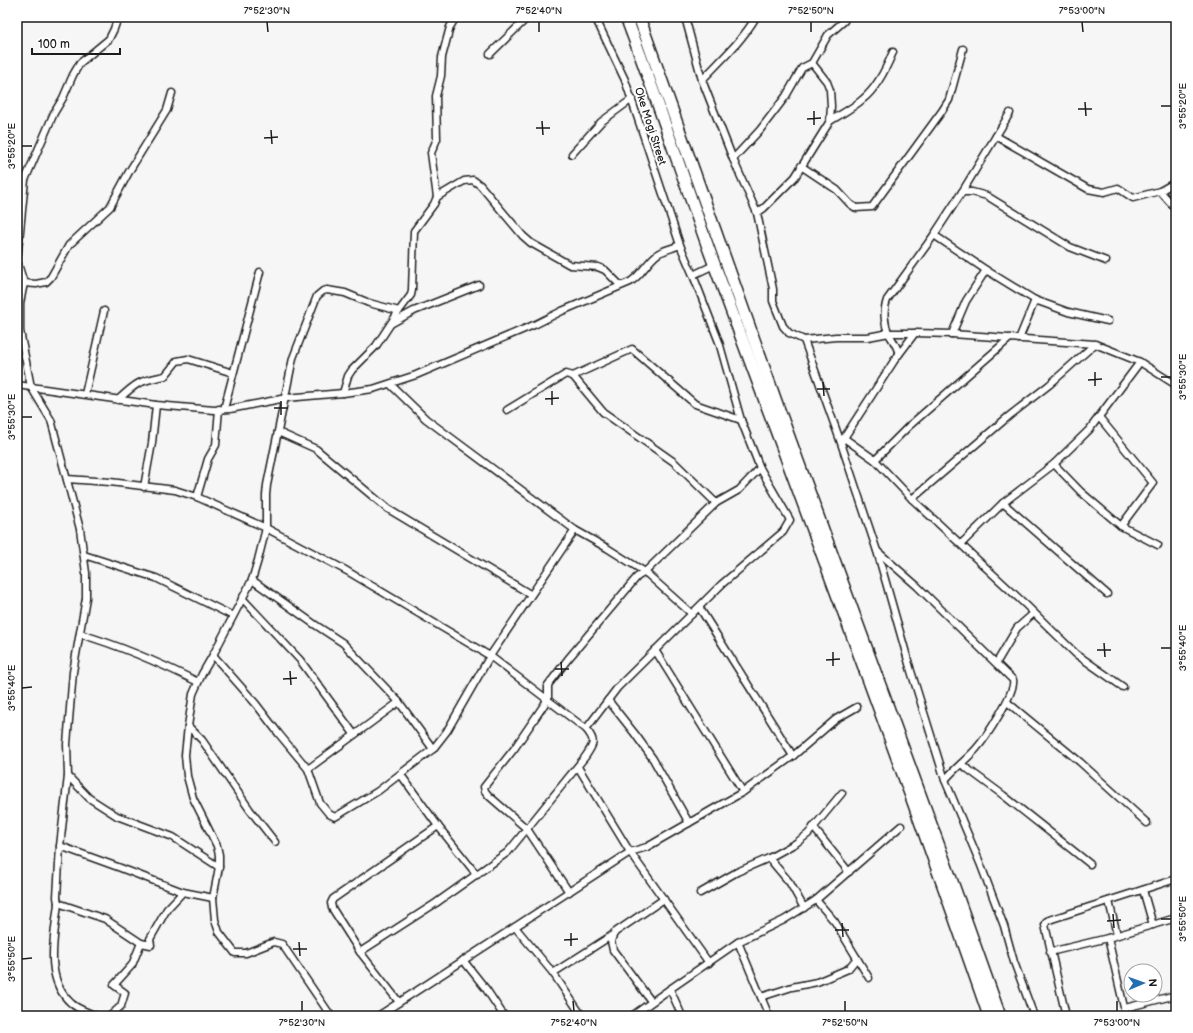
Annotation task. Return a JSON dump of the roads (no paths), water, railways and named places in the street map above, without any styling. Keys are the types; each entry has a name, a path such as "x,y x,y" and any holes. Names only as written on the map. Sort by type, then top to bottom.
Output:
{"highway":[{"path":"626,17 714,265 949,900 989,1016"},
{"path":"639,17 776,400 1000,1016"}],"street":[{"path":"96,1016 72,1004 62,991 56,979 52,953 58,903 56,897 60,846 68,776 67,763 69,720 73,672 86,598 84,556 80,529 50,420 31,387 20,331 20,303 24,283 18,261 19,229 25,180 54,113 80,63 109,39 114,30 118,17"},
{"path":"343,393 348,376 352,370 372,351 392,323 398,311 411,295 414,231 434,204 437,197 431,153 437,139 436,96 441,76 442,56 450,27 456,17"},
{"path":"490,54 528,17"},
{"name":"Oke Mogi Street","path":"595,17 625,80 632,99 680,245 719,342 741,420 760,468 790,520 783,532 722,584 699,607"},
{"path":"685,17 702,80 733,159 757,213 773,290 773,302 784,326 789,333 804,340 836,337 868,337 889,333 914,333 952,334 1094,344 1140,362 1176,385"},
{"path":"702,80 733,49 756,17"},
{"path":"733,159 760,130 786,96 802,68 812,63 828,35 844,21 846,17"},
{"path":"801,166 837,190 850,204 856,208 872,207 949,100 963,49"},
{"path":"757,213 795,177 830,121 863,99 872,90 889,63 893,52"},
{"path":"812,63 827,82 830,90 832,106 830,121"},
{"path":"24,283 36,284 46,282 51,277 69,245 110,207 130,170 167,110 172,93"},
{"path":"572,154 601,122 632,99"},
{"path":"899,354 898,347 889,333 885,314 887,300 934,235 1010,113"},
{"path":"996,136 1088,189 1104,192 1118,188 1133,198 1160,191 1176,182"},
{"path":"437,197 464,181 473,180 480,185 523,236 531,243 570,265 598,267 605,270 620,285"},
{"path":"1160,191 1176,209"},
{"path":"962,192 972,192 987,196 1070,247 1106,261"},
{"path":"934,235 986,270 1035,300 1068,312 1108,321"},
{"path":"17,385 156,405 221,409 286,398 373,389 416,375 536,324 636,278 658,254 680,245"},
{"path":"693,275 714,265"},
{"path":"952,334 966,301 986,270"},
{"path":"197,498 208,460 216,445 221,409 233,373 260,272"},
{"path":"392,323 414,311 479,285"},
{"path":"331,1016 282,944 274,942 246,953 234,953 219,932 213,908 213,898 219,867 219,855 217,846 193,798 187,776 185,755 193,694 252,580 266,528 266,495 294,358 317,296 323,291 327,290 345,293 369,303 398,311"},
{"path":"1019,339 1035,300"},
{"path":"85,394 104,311"},
{"path":"843,440 914,333"},
{"path":"875,460 909,426 1010,338"},
{"path":"804,340 843,440 877,550 911,671 945,780 1002,919 1014,962 1034,1016"},
{"path":"912,499 1009,416 1049,385 1094,344"},
{"path":"573,376 632,349 695,404 741,420"},
{"path":"118,400 134,384 144,380 165,376 177,361 188,359 233,373"},
{"path":"961,544 1003,503 1054,464 1089,430 1140,362"},
{"path":"506,410 566,374 573,376 603,412 674,462 716,503"},
{"path":"390,384 426,419 575,530 645,572 692,614"},
{"path":"144,487 152,443 156,405"},
{"path":"1098,417 1153,483 1121,526"},
{"path":"278,432 316,449 388,509 530,594"},
{"path":"843,440 875,460 912,499 1076,654 1123,687"},
{"path":"1054,464 1081,492 1121,526 1158,545"},
{"path":"569,892 527,829 489,796 485,791 484,786 514,749 548,699 548,684 637,577 645,572 716,503 739,490 760,468"},
{"path":"67,479 110,482 175,490 266,528 347,571 490,656 548,699 586,729 593,737 594,744 578,767 508,852 436,903 360,952"},
{"path":"1003,503 1108,594"},
{"path":"213,655 256,704 308,769 320,803 329,814 335,817 378,791 401,775 433,749 446,731 490,656 530,594 575,530"},
{"path":"877,550 918,586 997,662 1013,680 1014,686 1007,702 977,748 945,780"},
{"path":"84,556 156,578 233,616"},
{"path":"252,580 343,643 399,702 433,749"},
{"path":"242,598 300,660 354,734"},
{"path":"586,729 618,687 699,607 793,756"},
{"path":"997,662 1017,628 1034,613"},
{"path":"80,634 126,649 165,665 198,682"},
{"path":"655,650 743,792"},
{"path":"608,700 635,734 652,759 689,823"},
{"path":"308,769 399,702"},
{"path":"1007,702 1080,762 1148,823"},
{"path":"378,1016 630,852 647,847 743,792 793,756 836,719 856,707"},
{"path":"188,726 202,740 250,810 275,842"},
{"path":"961,764 1090,864"},
{"path":"578,767 630,852 709,963"},
{"path":"401,775 438,826 477,875"},
{"path":"68,776 89,798 117,816 173,837 219,867"},
{"path":"700,893 737,872 769,858 796,843 808,834 842,794"},
{"path":"399,1002 360,952 332,908 331,903 333,899 438,826"},
{"path":"632,1016 651,1001 738,942 784,920 816,900 901,826"},
{"path":"813,827 849,872"},
{"path":"60,846 125,869 183,892 213,898"},
{"path":"769,858 790,883 804,908"},
{"path":"1066,1016 1050,952 1045,925 1047,922 1052,919 1176,879"},
{"path":"1143,890 1153,925"},
{"path":"58,903 105,919 141,943 151,945 150,939 167,909 183,892"},
{"path":"553,973 614,934 664,899"},
{"path":"816,900 835,922 869,978"},
{"path":"1109,901 1117,935"},
{"path":"1050,952 1108,938 1176,918"},
{"path":"515,927 553,973 582,1016"},
{"path":"614,934 611,941 613,950 651,1001"},
{"path":"1108,938 1126,1016"},
{"path":"738,942 769,1016"},
{"path":"114,1015 121,1006 125,993 114,985 132,965 141,943"},
{"path":"761,997 792,987 817,982 848,969 857,958"},
{"path":"463,960 486,989 504,1016"},
{"path":"670,989 682,1016"},
{"path":"1125,1008 1176,995"}]}
